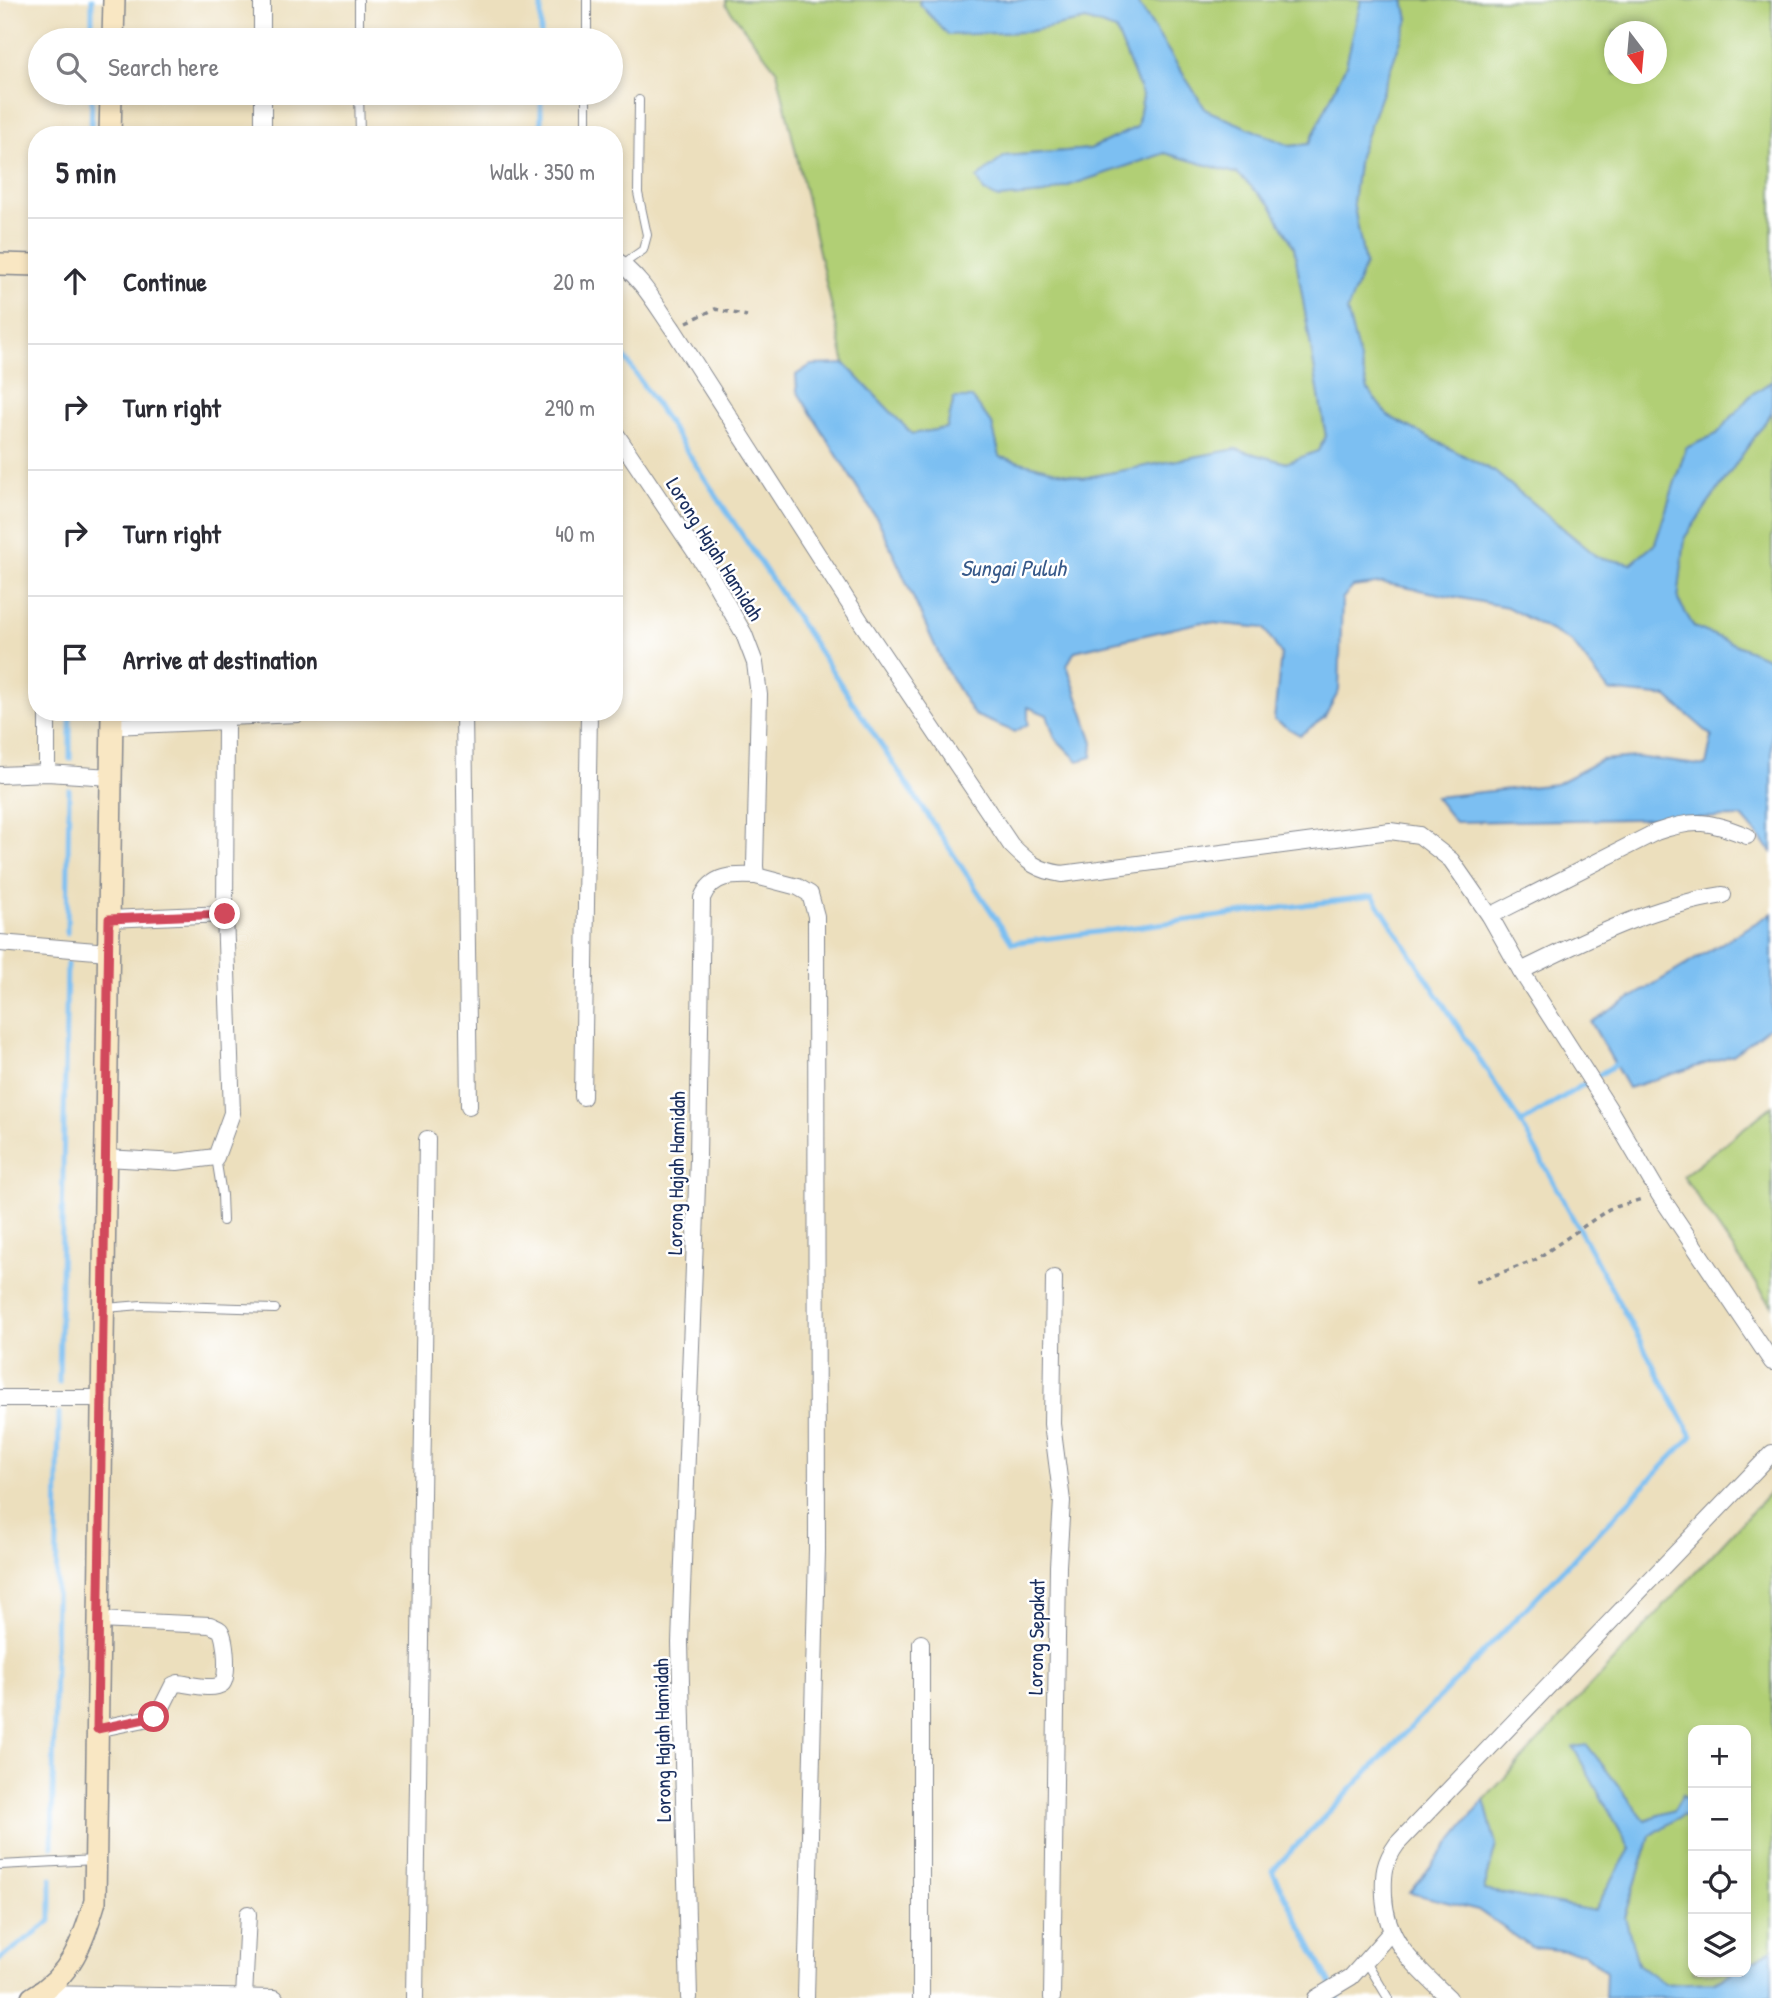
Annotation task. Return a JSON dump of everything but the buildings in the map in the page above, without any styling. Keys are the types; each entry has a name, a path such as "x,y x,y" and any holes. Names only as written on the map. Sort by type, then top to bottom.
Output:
{"street":[{"path":"113,28 114,0"},
{"path":"262,0 262,28"},
{"path":"110,126 111,105"},
{"path":"263,105 263,126"},
{"path":"0,264 28,265"},
{"path":"623,267 644,288 673,329 860,622 1012,845 1028,862 1044,871 1062,874 1390,831 1419,835 1451,860 1490,916 1659,1194 1772,1362"},
{"name":"Lorong Hajah Hamidah","path":"623,444 708,571 744,634 755,663 759,695 755,866 757,876 716,879 706,888 702,898 698,1171 680,1643 689,1998"},
{"path":"47,721 47,773"},
{"path":"36,1996 67,1970 85,1935 95,1901 112,721"},
{"path":"106,1158 177,1161 216,1157 232,1113 225,914 226,721"},
{"path":"464,721 468,1106"},
{"path":"583,1097 589,721"},
{"path":"0,775 47,773 111,777"},
{"path":"1490,916 1656,832 1676,825 1692,822 1713,823 1747,836"},
{"path":"757,876 798,887 810,894 816,916 817,1550 806,1998"},
{"path":"1521,971 1610,928 1692,900 1723,895"},
{"path":"109,919 225,914"},
{"path":"0,943 108,952"},
{"path":"415,1998 427,1139"},
{"name":"Lorong Sepakat","path":"1052,1998 1058,1566 1062,1501 1052,1424 1054,1278"},
{"path":"0,1398 102,1398"},
{"path":"1449,1998 1409,1960 1391,1932 1384,1908 1383,1874 1387,1858 1397,1844 1772,1453"},
{"path":"97,1729 154,1717 173,1685 178,1683 215,1687 222,1684 226,1678 225,1641 220,1630 210,1625 99,1620"},
{"path":"921,1643 921,1998"},
{"path":"244,1997 248,1914"},
{"path":"1316,1998 1351,1977 1391,1932"},
{"path":"36,1996 275,1998"}],"lane":[{"path":"359,0 359,28"},
{"path":"587,0 587,28"},
{"path":"623,260 643,250 647,235 638,193 639,100"},
{"path":"359,105 360,126"},
{"path":"586,105 586,126"},
{"path":"216,1157 223,1221"},
{"path":"103,1308 141,1305 275,1309"},
{"path":"0,1865 95,1860"},
{"path":"1366,1961 1388,1998"}],"path":[{"path":"673,329 715,309 747,316"},
{"path":"1476,1282 1535,1260 1609,1209 1659,1194"}],"green space":[{"path":"726,0 921,0 919,3 1026,32 1086,20 1116,30 1143,97 1137,127 1090,149 1005,156 977,179 998,198 1044,194 1165,153 1238,174 1271,205 1294,247 1326,437 1318,451 1287,463 1236,449 1083,478 1000,457 992,424 972,398 954,398 947,428 912,434 845,364 777,71 726,5"},
{"path":"1136,0 1362,1 1346,65 1309,144 1290,146 1206,110"},
{"path":"1404,0 1772,0 1772,381 1751,395 1717,434 1686,448 1655,544 1631,564 1598,557 1495,472 1388,416 1368,390 1346,311 1365,265 1353,202 1359,156 1408,20"},
{"path":"1772,412 1772,660 1694,627 1678,600 1685,537"},
{"path":"1772,1106 1772,1306 1683,1176"},
{"path":"1772,1490 1772,1950 1751,1962 1751,1725 1688,1725 1688,1801 1683,1795 1674,1810 1645,1820 1587,1745 1630,1849 1594,1911 1484,1890 1496,1845 1484,1800"},
{"path":"1682,1815 1688,1817 1688,1977 1724,1977 1715,1982 1664,1984 1638,1964 1625,1918 1650,1836"}],"water":[{"name":"Sungai Puluh","path":"921,0 1136,0 1206,110 1290,146 1309,144 1346,65 1361,0 1404,0 1408,20 1359,156 1353,202 1365,265 1347,311 1368,390 1388,416 1495,472 1597,557 1631,564 1655,544 1686,448 1717,434 1751,395 1772,381 1772,412 1685,537 1678,600 1694,627 1772,660 1772,852 1742,817 1455,822 1435,797 1556,784 1601,760 1636,757 1706,766 1712,736 1667,697 1609,691 1572,642 1507,607 1383,583 1353,587 1342,599 1339,691 1324,718 1300,735 1274,720 1281,654 1264,628 1202,622 1075,651 1067,665 1093,742 1092,757 1078,761 1055,738 1047,715 1028,707 1028,724 1015,732 974,715 944,666 880,524 797,391 796,375 811,365 845,364 912,434 947,428 954,398 972,398 992,424 1000,457 1083,478 1236,449 1286,463 1318,451 1326,436 1294,247 1271,205 1238,174 1165,153 1044,194 998,198 984,191 977,178 1005,156 1090,149 1137,127 1143,97 1116,30 1086,20 1026,32 948,35 919,3"},
{"path":"1772,913 1772,1025 1733,1055 1628,1088 1591,1022"},
{"path":"1587,1745 1645,1820 1674,1810 1683,1795 1688,1801 1688,1817 1682,1815 1650,1836 1625,1917 1638,1964 1665,1984 1715,1982 1724,1977 1751,1977 1751,1962 1772,1950 1772,1998 1605,1998 1606,1972 1584,1953 1531,1947 1478,1910 1410,1893 1484,1800 1496,1845 1484,1890 1594,1911 1630,1849 1573,1747"}],"waterway":[{"path":"92,0 92,28"},
{"path":"541,0 541,28"},
{"path":"91,126 92,105"},
{"path":"541,105 541,126"},
{"path":"623,355 1012,943 1373,896 1521,1123 1692,1436 1272,1871 1338,1998"},
{"path":"70,721 70,759"},
{"path":"67,933 69,790"},
{"path":"59,1383 67,964"},
{"path":"1521,1123 1615,1065"},
{"path":"52,1847 59,1413"},
{"path":"0,1959 51,1921 51,1878"}],"route":[{"path":"154,1717 97,1729 109,919 225,914"}]}
